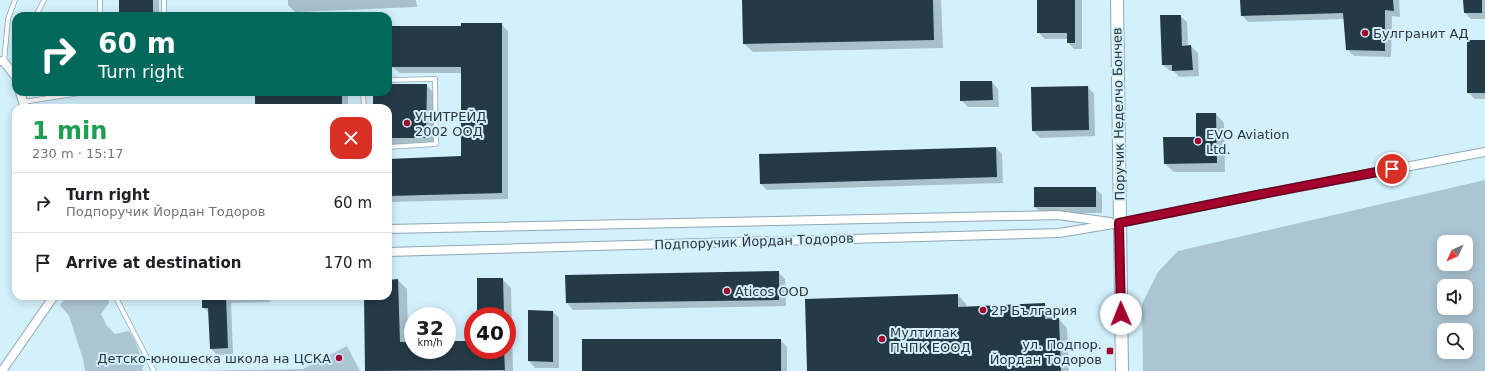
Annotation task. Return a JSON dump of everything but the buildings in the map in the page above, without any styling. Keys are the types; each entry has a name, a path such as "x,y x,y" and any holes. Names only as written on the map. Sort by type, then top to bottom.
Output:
{"street":[{"name":"Поручик Неделчо Бончев","path":"1117,0 1122,371"},
{"path":"2,62 12,71"},
{"name":"Подпоручик Йордан Тодоров","path":"392,252 1059,233 1119,223 1485,152"},
{"name":"Подпоручик Йордан Тодоров","path":"392,229 1058,215 1119,223"},
{"path":"2,371 51,300"}],"lane":[{"path":"2,62 8,19 15,0"},
{"path":"38,12 44,0"},
{"path":"100,0 100,12"},
{"path":"164,0 164,12"},
{"path":"392,80 435,78 436,144 392,147"},
{"path":"29,104 67,96"},
{"path":"117,300 154,371"}],"shaded area":[{"path":"1485,180 1485,371 1143,371 1142,304 1158,272 1178,251"},
{"path":"64,300 109,300 109,303 101,314 107,326 115,334 129,331 135,341 144,364 142,371 85,371 83,359 69,316 60,305"},
{"name":"Детско-юношеска школа на ЦСКА","path":"347,346 360,371 191,371 303,369"}],"place":[{"name":"Булгранит АД","path":"1365,33"},
{"name":"УНИТРЕЙД 2002 ООД","path":"407,123"},
{"name":"EVO Aviation Ltd.","path":"1198,141"},
{"name":"Aticos OOD","path":"727,291"},
{"name":"2Р България","path":"983,310"},
{"name":"Мултипак ПЧПК ЕООД","path":"882,339"},
{"name":"ул. Подпор. Йордан Тодоров","path":"1110,351"},
{"name":"Детско-юношеска школа на ЦСКА","path":"339,358"}],"route":[{"path":"1121,314 1119,223 1392,169"}]}
